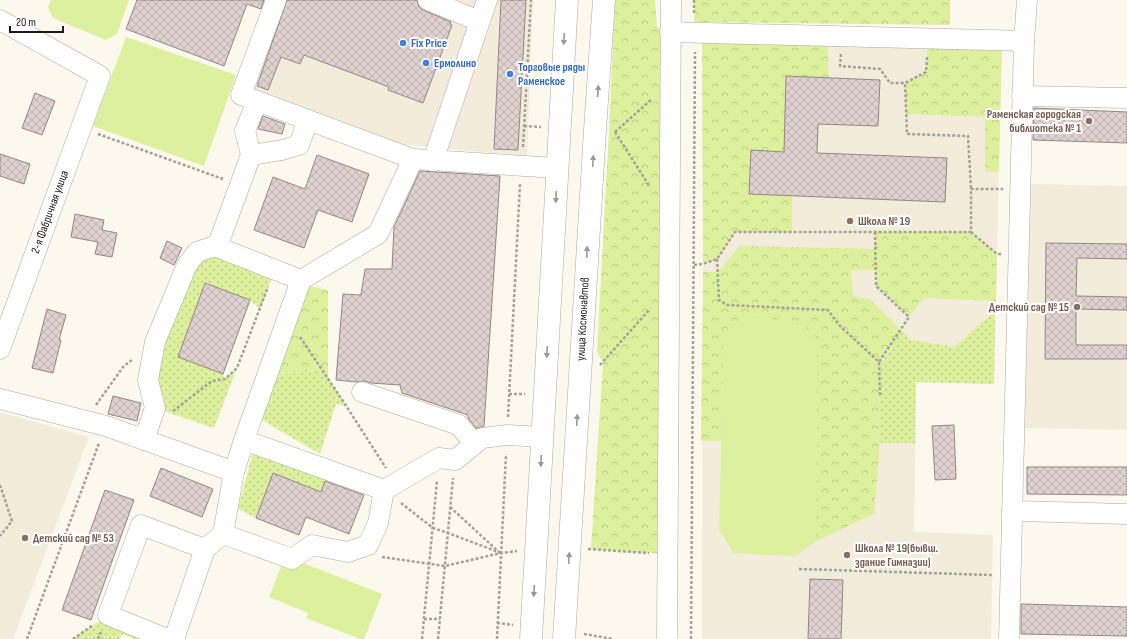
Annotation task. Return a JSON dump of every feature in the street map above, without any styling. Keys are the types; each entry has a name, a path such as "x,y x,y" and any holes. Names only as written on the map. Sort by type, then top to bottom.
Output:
{"main road":[{"path":"531,639 566,0"},
{"name":"улица Космонавтов","path":"564,639 604,0"}],"street":[{"path":"276,0 241,95 413,159 557,168"},
{"path":"428,0 479,21"},
{"path":"433,160 487,0"},
{"path":"667,639 671,0"},
{"path":"1009,639 1022,96 1027,0"},
{"name":"2-я Фабричная улица","path":"0,20 100,76 0,349"},
{"path":"670,32 1024,41"},
{"path":"1022,96 1127,98"},
{"path":"218,245 251,155 245,131 257,101"},
{"path":"251,155 282,150 299,145 308,120"},
{"path":"174,639 205,549 223,534 234,472 301,280 378,234 413,159"},
{"path":"218,245 217,247 301,280"},
{"path":"144,440 155,408 148,380 155,342 187,265 197,252 218,245"},
{"path":"362,392 459,425 476,443"},
{"path":"0,399 106,426 234,472"},
{"path":"244,440 390,486 447,459 476,443 482,438 506,435 542,437"},
{"path":"223,534 292,559 312,545 348,552 368,545 378,523 390,486"},
{"path":"1012,511 1127,514"},
{"path":"167,639 108,615 141,525 205,549"}],"path":[{"path":"497,639 506,435 531,0"},
{"path":"691,639 694,265 694,0"},
{"path":"841,36 840,66 880,69 890,83 905,83 926,72 928,38"},
{"path":"595,130 615,132 670,82"},
{"path":"905,83 907,134 968,136 971,189 971,232"},
{"path":"81,127 240,185"},
{"path":"971,189 1020,189"},
{"path":"694,265 703,264 717,258 735,232 971,232 997,254 1018,254"},
{"path":"875,232 876,286 909,317 879,362 880,396"},
{"path":"717,258 719,300 727,305 828,310 840,326 879,362"},
{"path":"155,408 170,413 212,380 224,379 237,368 275,270"},
{"path":"579,389 669,288"},
{"path":"287,319 343,401 390,486 433,528 501,553"},
{"path":"84,420 123,367 155,342"},
{"path":"27,639 106,426"},
{"path":"438,639 450,507 447,459"},
{"path":"422,639 433,528 447,459"},
{"path":"0,485 12,521 0,536"},
{"path":"450,507 501,553"},
{"path":"378,557 445,566 501,553"},
{"path":"799,569 992,575 1010,574"},
{"path":"424,619 440,619"}],"shaded area":[{"path":"271,0 533,0 527,156 397,144 235,98"},
{"name":"Школа № 19","path":"702,41 1002,42 994,384 916,382 914,532 993,535 991,639 702,639"},
{"name":"Детский сад № 15","path":"1030,184 1127,186 1127,430 1025,428"},
{"name":"Детский сад № 53","path":"0,412 89,437 13,639 0,639"}],"green space":[{"path":"51,0 129,0 117,34 106,40 53,18 48,7"},
{"path":"615,0 655,0 657,27 670,32 667,554 591,549 603,363 597,351"},
{"path":"694,0 950,0 950,25 694,22"},
{"path":"126,37 236,75 204,166 93,126"},
{"path":"928,38 1002,42 999,172 985,171 985,117 906,114 905,83 926,72"},
{"path":"827,39 829,78 786,76 784,152 751,151 749,194 792,196 792,232 735,232 717,259 703,264 702,41"},
{"path":"875,232 971,232 997,254 996,301 924,298 909,317 876,286 876,270 851,270 853,296 870,299 901,330 879,362 880,443 874,514 816,541 817,339 724,333 721,441 701,441 703,272 718,272 740,246 875,249"},
{"path":"197,252 275,270 260,309 250,300 205,284 178,357 223,374 225,379 237,368 214,428 155,408 155,342"},
{"path":"310,286 328,290 328,378 306,369 266,379 298,288"},
{"path":"995,311 994,384 916,382 915,443 880,443 879,367 901,330 911,340 954,347"},
{"path":"742,317 800,321 817,339 816,541 795,556 734,553 719,530 724,333"},
{"path":"306,369 328,378 346,406 336,404 320,454 253,415 266,379"},
{"path":"255,444 326,477 321,492 273,473 256,518 238,509"},
{"path":"285,556 382,594 364,639 360,639 306,618 308,613 269,597"},
{"path":"108,615 156,639 135,639 122,634 120,639 73,639"}],"building":[{"path":"137,0 264,0 261,9 247,4 224,66 126,29"},
{"path":"287,0 417,0 419,7 423,10 451,22 450,24 452,25 423,103 388,90 389,87 304,55 300,64 281,57 268,90 257,86"},
{"name":"Торговые ряды Раменское","path":"501,0 526,0 518,150 494,149"},
{"path":"786,76 880,80 878,126 818,124 817,153 947,158 945,202 749,194 751,150 784,152"},
{"path":"35,93 55,101 42,135 22,128"},
{"path":"1034,108 1127,112 1127,143 1033,140"},
{"path":"263,116 285,124 282,134 258,129"},
{"path":"0,154 30,164 24,184 0,176"},
{"path":"317,155 369,174 352,222 318,210 304,248 254,230 273,177 305,189"},
{"path":"420,171 500,176 484,426 478,428 476,428 468,418 468,415 402,393 400,385 371,383 365,381 357,382 336,380 343,294 361,295 365,269 392,269 394,227"},
{"path":"75,214 104,220 102,230 117,233 112,257 95,254 98,242 71,237"},
{"path":"167,241 182,248 174,265 160,258"},
{"path":"1046,243 1127,244 1127,259 1077,258 1076,296 1127,297 1127,310 1076,309 1076,345 1127,345 1127,359 1045,359"},
{"path":"205,283 250,300 223,374 178,357"},
{"path":"47,309 66,315 59,340 61,340 53,373 32,368"},
{"path":"113,396 141,403 137,421 108,414"},
{"path":"954,425 956,479 935,480 932,426"},
{"path":"1027,467 1127,467 1127,495 1027,494"},
{"path":"161,468 213,489 202,517 150,496"},
{"path":"273,473 321,492 325,481 364,495 349,534 306,517 299,535 256,518"},
{"path":"105,490 134,500 91,620 62,610"},
{"path":"810,579 843,580 841,639 808,639"},
{"path":"1021,604 1127,607 1127,636 1021,634"}],"place":[{"name":"Fix Price","path":"403,43"},
{"name":"Ермолино","path":"426,63"},
{"name":"Торговые ряды Раменское","path":"510,74"},
{"name":"Раменская городская библиотека № 1","path":"1089,121"},
{"name":"Школа № 19","path":"850,221"},
{"name":"Детский сад № 15","path":"1077,307"},
{"name":"Детский сад № 53","path":"25,538"},
{"name":"Школа № 19(бывш. здание Гимназии)","path":"847,555"}]}
